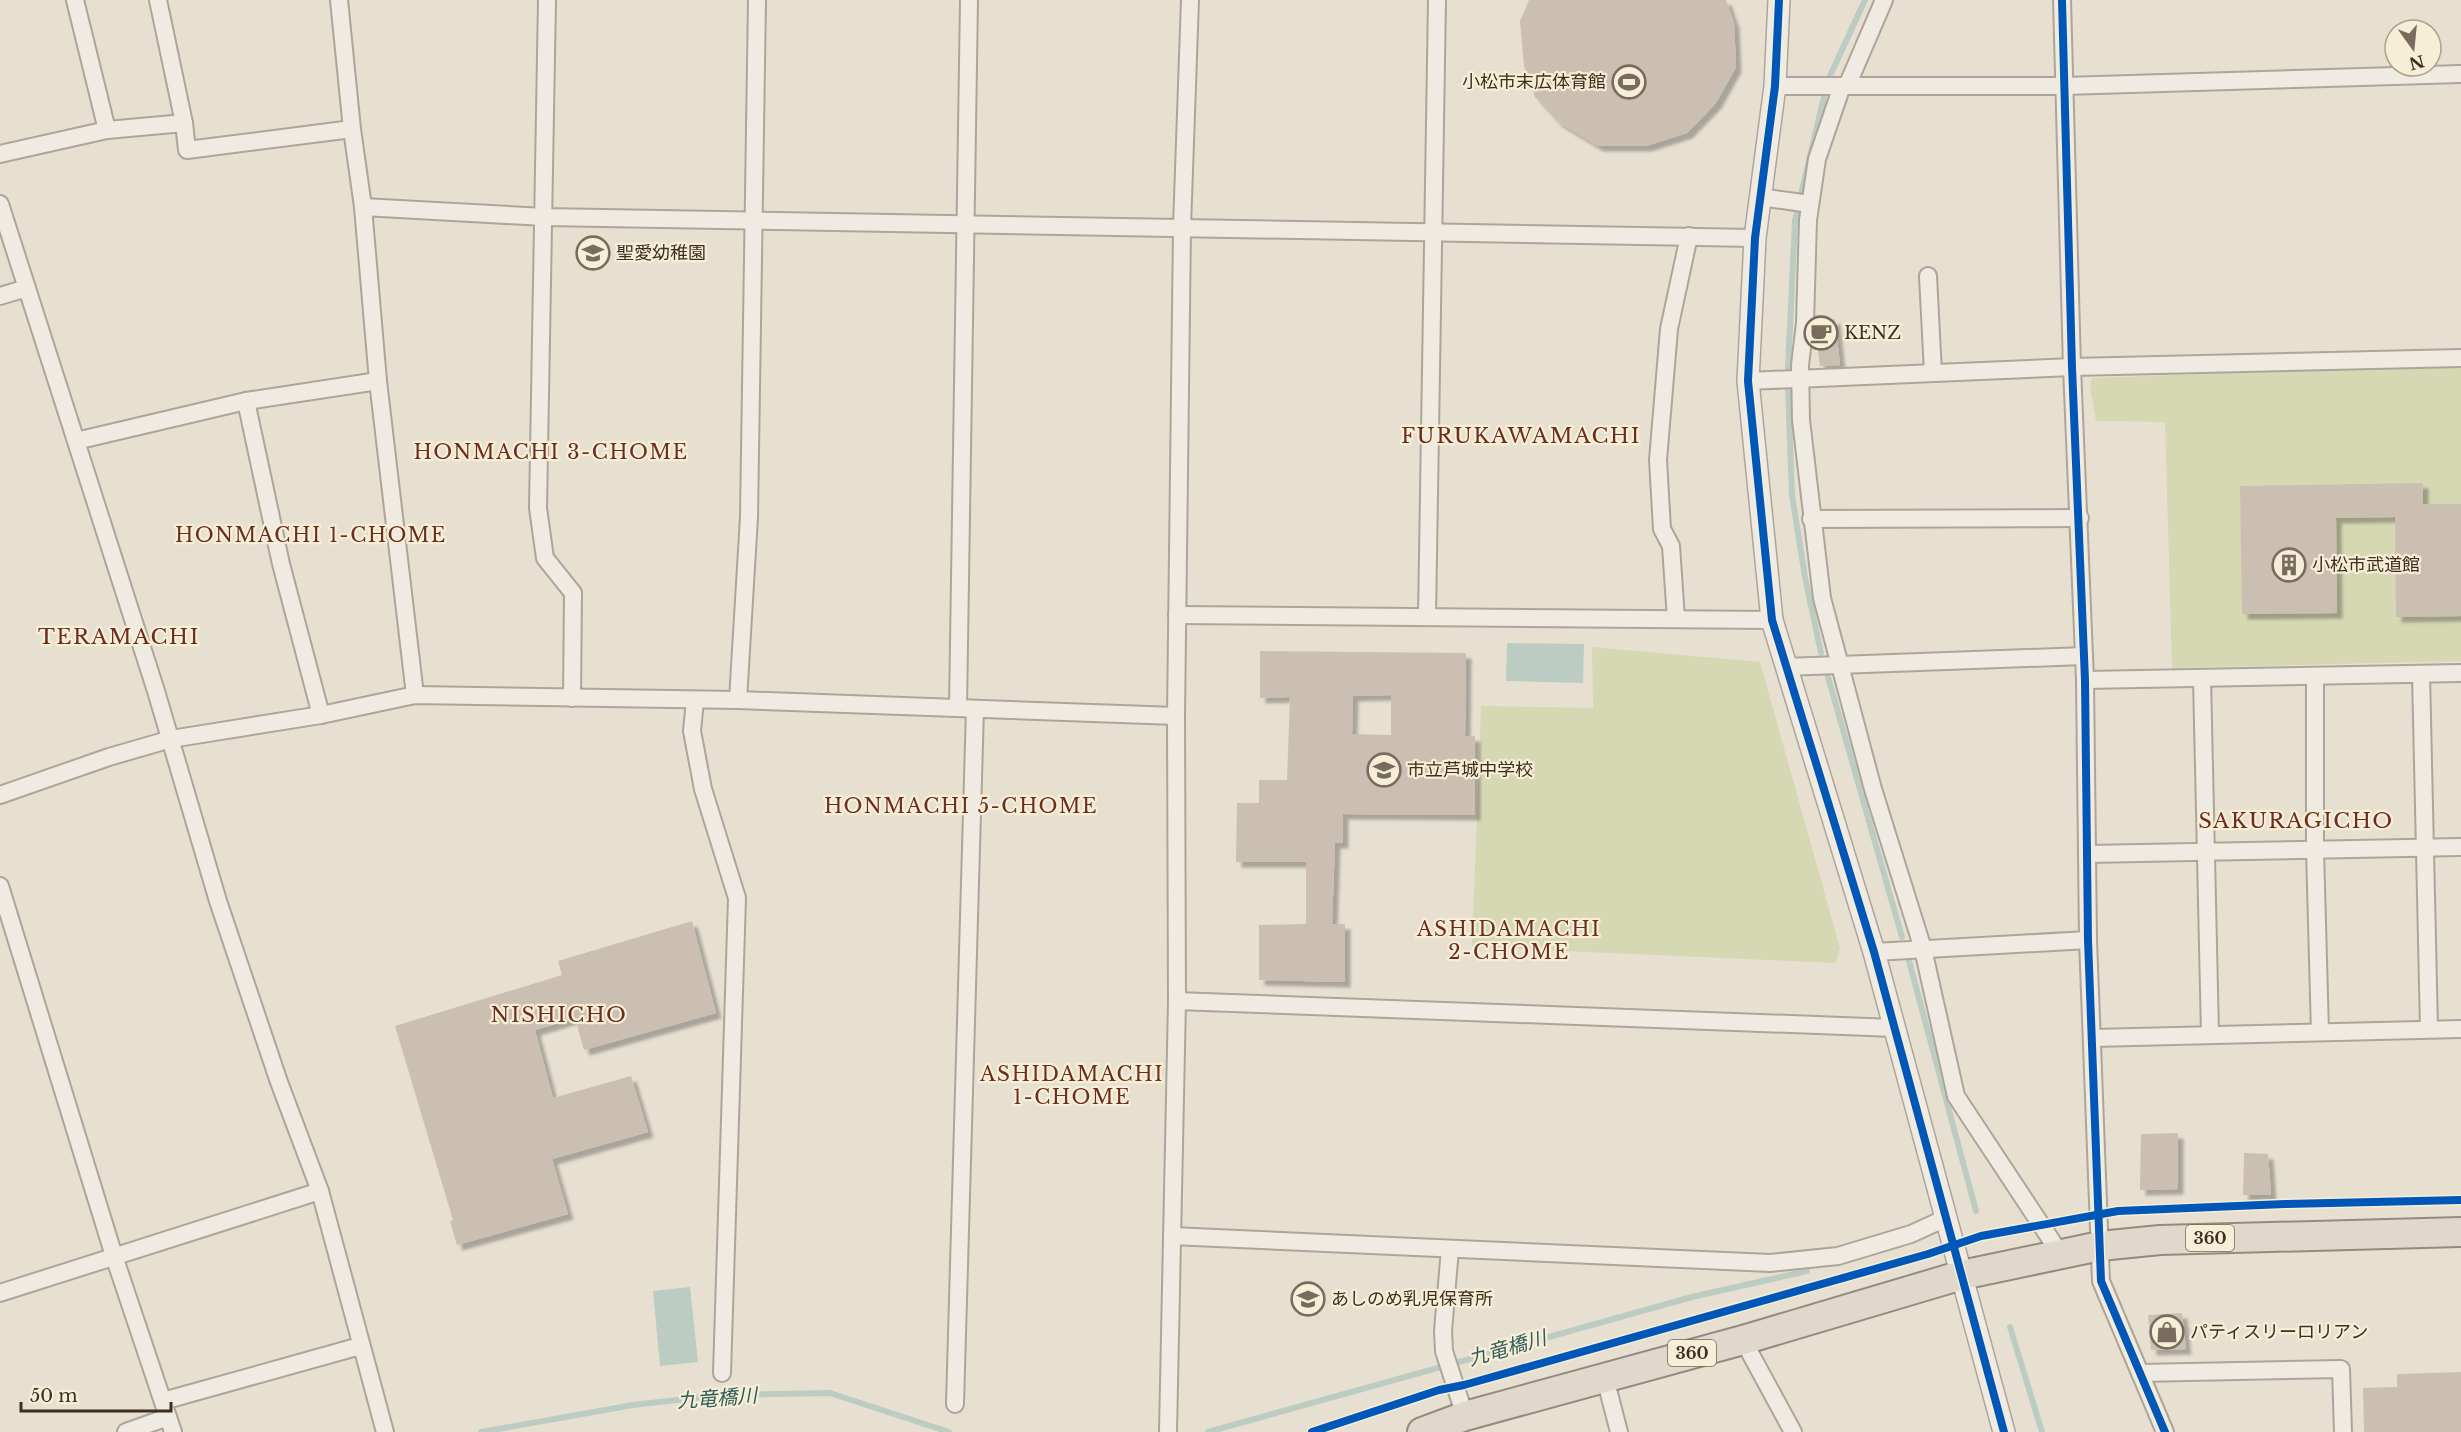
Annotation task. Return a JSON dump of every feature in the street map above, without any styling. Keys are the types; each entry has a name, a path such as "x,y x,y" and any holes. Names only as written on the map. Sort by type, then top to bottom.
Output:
{"highway":[{"name":"360","path":"1422,1432 1465,1416 1743,1340 1962,1275 2100,1246 2160,1240 2461,1232"}],"street":[{"path":"75,0 107,130"},
{"path":"158,0 184,123 187,150 352,129"},
{"path":"339,0 352,129 363,207 378,381 415,696"},
{"path":"547,0 538,508 545,558 573,593 572,698"},
{"path":"738,700 749,517 757,0"},
{"path":"958,708 969,0"},
{"path":"1168,1431 1177,1001 1176,716 1182,227 1190,0"},
{"path":"1427,616 1437,0"},
{"path":"1779,0 1774,86 1755,238 1748,381 1772,620 1874,952 2004,1432"},
{"path":"1884,0 1845,86 1817,159 1809,204 1799,379 1811,519 1822,598 1873,789 1923,949 1956,1096 2061,1255"},
{"path":"2062,0 2072,367 2085,680 2088,940 2101,1281 2165,1432"},
{"path":"1774,86 2064,86 2461,74"},
{"path":"0,154 107,130 184,123"},
{"path":"1760,197 1809,204"},
{"path":"0,204 171,740 222,913 279,1082 320,1191 384,1432"},
{"path":"363,207 544,217 964,222 1755,238"},
{"path":"1676,619 1671,546 1662,529 1658,460 1669,329 1689,236"},
{"path":"1928,276 1933,373"},
{"path":"0,296 27,288"},
{"path":"1748,381 2072,367 2461,358"},
{"path":"76,441 246,401 378,381"},
{"path":"246,401 280,564 321,715"},
{"path":"1811,519 2080,518"},
{"path":"1178,615 1772,620"},
{"path":"1785,667 2084,656"},
{"path":"2085,680 2461,673"},
{"path":"2421,674 2429,1029"},
{"path":"2315,676 2315,850 2320,1032"},
{"path":"2202,678 2210,1035"},
{"path":"0,795 109,757 171,740 321,715 415,696 738,700 1176,716"},
{"path":"695,701 692,731 703,789 737,898 722,1373"},
{"path":"955,1404 975,709"},
{"path":"2087,854 2461,847"},
{"path":"0,886 114,1256 168,1417"},
{"path":"1874,952 2088,940"},
{"path":"1177,1001 1895,1028"},
{"path":"2093,1038 2461,1029"},
{"path":"0,1293 320,1191"},
{"path":"1172,1236 1770,1263 1838,1256 1911,1234 1946,1218"},
{"path":"1450,1249 1443,1351 1465,1416"},
{"path":"1743,1340 1793,1432"},
{"path":"126,1432 360,1346"},
{"path":"2140,1373 2341,1370 2343,1432"},
{"path":"1605,1378 1619,1432"}],"green space":[{"path":"2461,365 2461,661 2172,668 2165,422 2096,421 2090,387 2092,378"},
{"path":"1592,647 1760,662 1840,948 1836,963 1472,947 1481,706 1593,708"}],"shaded area":[{"path":"1507,643 1584,644 1583,683 1506,681"},
{"path":"690,1287 698,1362 660,1366 653,1291"}],"building":[{"name":"小松市末広体育館","path":"1529,0 1726,0 1734,23 1736,67 1716,103 1687,133 1646,146 1598,146 1558,122 1535,97 1524,66 1520,21"},
{"name":"KENZ","path":"1835,319 1840,365 1820,366 1817,343 1813,344 1816,322"},
{"name":"小松市武道館","path":"2423,483 2423,504 2461,504 2461,616 2396,617 2395,517 2336,518 2337,613 2242,614 2240,486"},
{"path":"1260,651 1466,653 1465,736 1475,736 1475,815 1343,814 1343,843 1335,843 1332,924 1345,924 1345,982 1259,980 1259,925 1306,924 1306,862 1236,862 1237,803 1259,803 1259,780 1287,780 1290,697 1260,698","holes":["1391,695 1391,735 1352,734 1353,696"]},
{"path":"692,921 716,1013 584,1050 575,1018 535,1030 553,1098 631,1076 648,1132 552,1159 568,1214 457,1245 450,1221 453,1220 395,1026 562,975 558,961"},
{"path":"2178,1133 2178,1189 2140,1190 2141,1134"},
{"path":"2244,1153 2268,1154 2271,1195 2243,1195"},
{"name":"パティスリーロリアン","path":"2182,1313 2186,1349 2151,1350 2148,1315"},
{"path":"2461,1372 2461,1432 2364,1432 2363,1388 2397,1387 2397,1374"}],"waterway":[{"path":"1829,78 1865,0"},
{"path":"1788,369 1795,220 1824,97"},
{"path":"1788,387 1792,495 1805,577 1821,653"},
{"path":"1828,677 1902,937"},
{"path":"1909,961 1976,1211"},
{"name":"九竜橋川","path":"1208,1432 1692,1297 1807,1271"},
{"path":"2010,1327 2042,1432"},
{"name":"九竜橋川","path":"481,1432 633,1405 722,1395 830,1393 949,1432"}],"cycle path":[{"path":"1779,0 1775,86 1755,238 1748,381 1772,620 1874,952 2004,1432"},
{"path":"2062,0 2072,367 2085,680 2088,940 2101,1281 2165,1432"},
{"path":"1312,1432 1439,1390 1464,1385 1928,1254 1981,1236 2118,1211 2461,1200"}],"place":[{"name":"小松市末広体育館","path":"1629,82"},
{"name":"聖愛幼稚園","path":"593,253"},
{"name":"KENZ","path":"1821,333"},
{"name":"小松市武道館","path":"2289,565"},
{"name":"市立芦城中学校","path":"1384,770"},
{"name":"あしのめ乳児保育所","path":"1308,1299"},
{"name":"パティスリーロリアン","path":"2167,1332"}],"district":[{"name":"FURUKAWAMACHI","path":"1521,436"},
{"name":"HONMACHI 3-CHOME","path":"551,452"},
{"name":"HONMACHI 1-CHOME","path":"311,535"},
{"name":"TERAMACHI","path":"119,637"},
{"name":"HONMACHI 5-CHOME","path":"961,806"},
{"name":"SAKURAGICHO","path":"2296,821"},
{"name":"ASHIDAMACHI 2-CHOME","path":"1509,940"},
{"name":"NISHICHO","path":"559,1015"},
{"name":"ASHIDAMACHI 1-CHOME","path":"1072,1086"}]}
